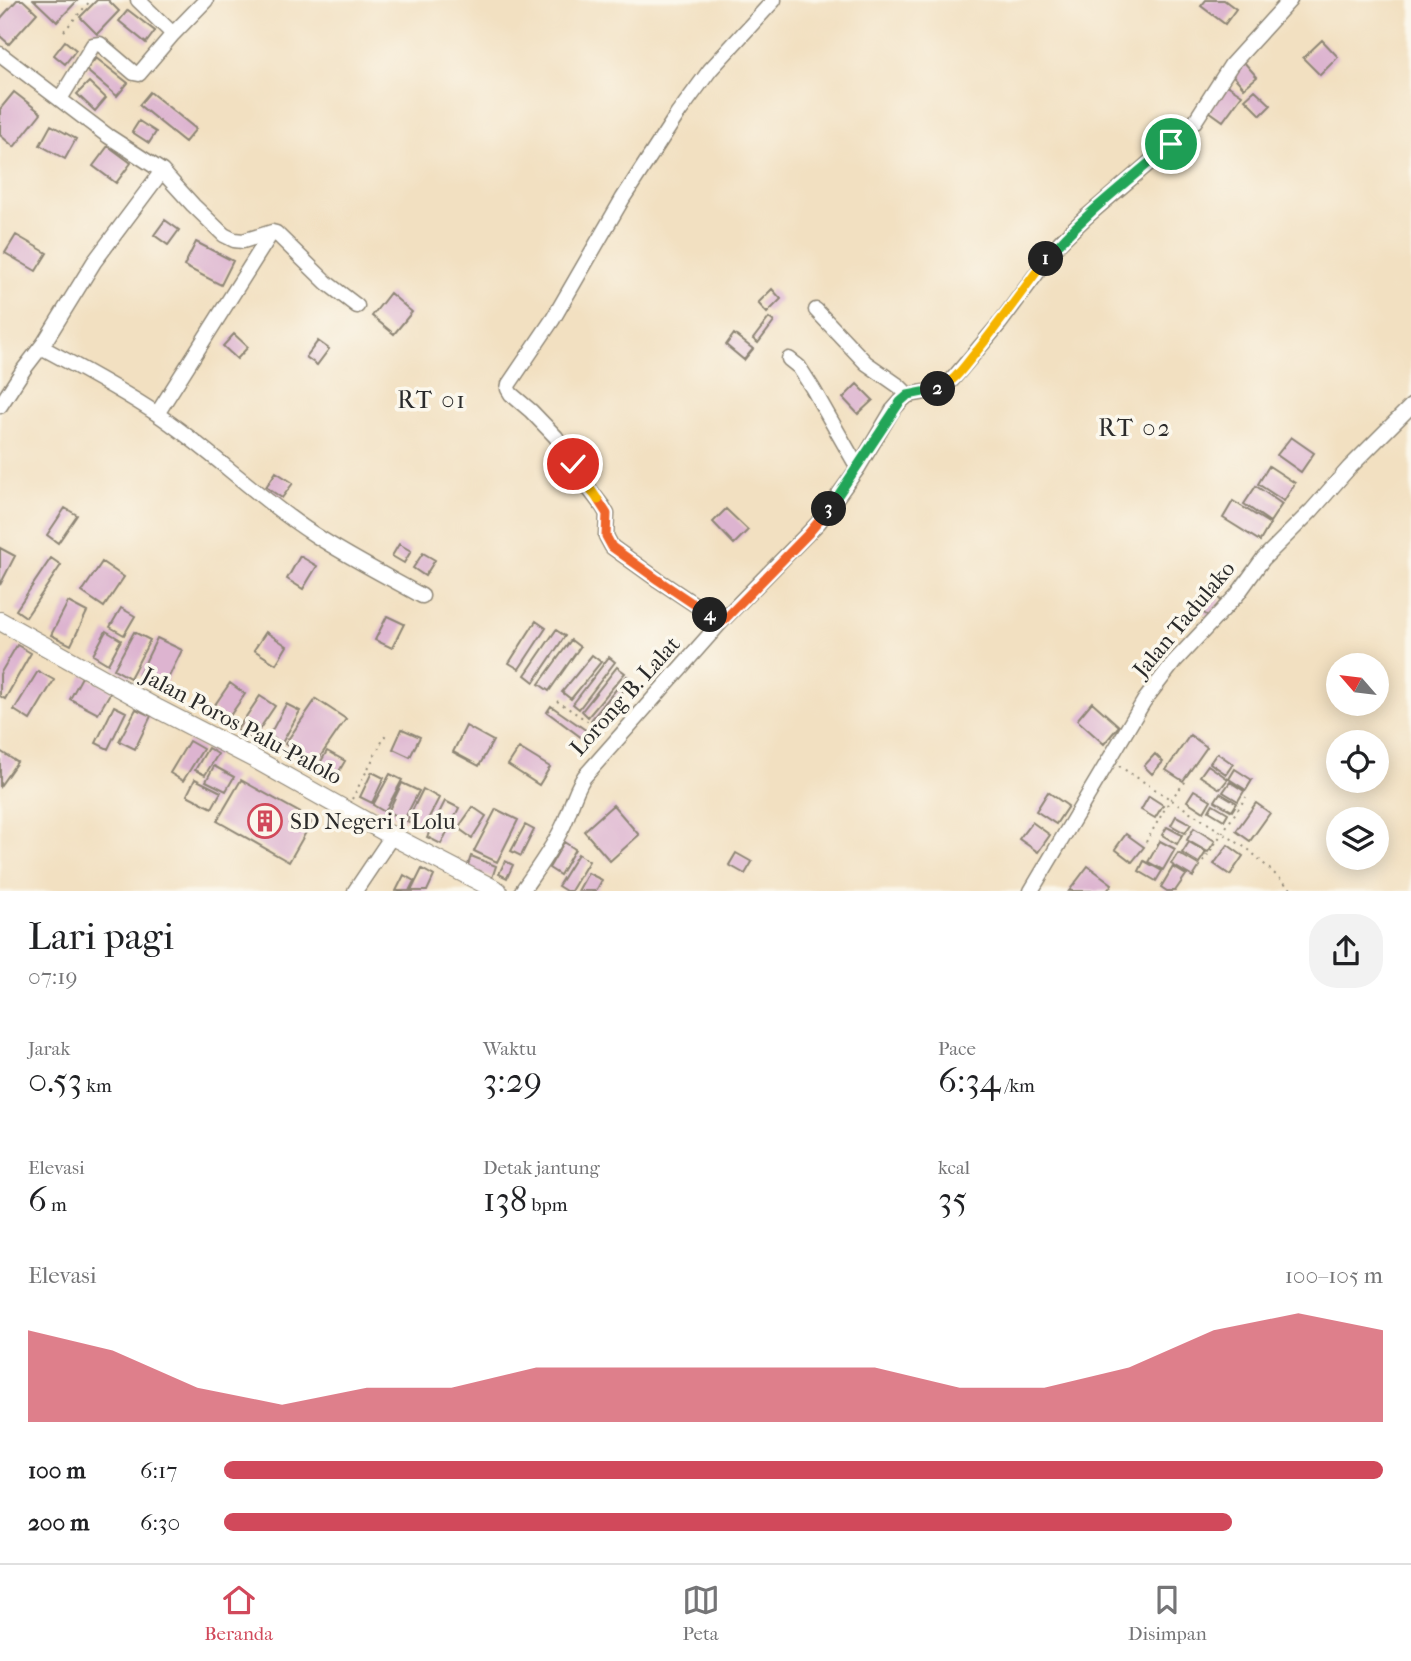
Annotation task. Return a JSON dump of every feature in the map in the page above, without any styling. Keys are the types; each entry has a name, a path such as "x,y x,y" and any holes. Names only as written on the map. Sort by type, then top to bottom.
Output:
{"main road":[{"name":"Jalan Poros Palu-Palolo","path":"0,621 392,836 498,891"}],"street":[{"path":"138,0 173,34"},
{"path":"60,99 93,45 100,44 139,74 206,0"},
{"path":"722,622 612,547 606,536 607,514 603,507 556,437 510,394 508,389 553,319 623,198 671,124 710,70 774,0"},
{"path":"816,310 866,363 900,386 908,395 937,390 951,382 1000,323 1060,242 1185,132 1231,65 1290,0"},
{"path":"0,54 108,136 162,171 223,235 243,241 276,233 327,283 357,306"},
{"path":"0,406 94,262 162,171"},
{"path":"157,414 272,232"},
{"path":"41,347 157,414 314,534 422,596"},
{"path":"789,359 799,368 813,389 858,468"},
{"name":"Lorong B. Lalat","path":"522,891 553,845 575,790 584,777 722,622 819,522 858,468 892,411 908,395"},
{"name":"Jalan Tadulako","path":"1031,891 1144,701 1174,662 1237,595 1263,559 1411,406"},
{"path":"355,891 392,836"}],"path":[{"path":"64,31 91,0"},
{"path":"557,701 616,741"},
{"path":"346,810 386,734"},
{"path":"1109,760 1257,856 1291,889"},
{"path":"1146,842 1170,800 1186,781"},
{"path":"1203,862 1246,797"}],"building":[{"path":"17,0 23,0 37,13 9,44 0,36 0,19"},
{"path":"34,0 78,0 57,22"},
{"path":"97,0 108,0 119,11 97,34 80,17"},
{"path":"1206,0 1224,0 1236,9 1225,24 1201,6"},
{"path":"128,10 155,31 146,43 119,21"},
{"path":"1322,40 1338,57 1320,75 1303,58"},
{"path":"65,41 76,50 65,64 54,55"},
{"path":"96,58 128,83 117,96 86,70"},
{"path":"1243,61 1257,77 1244,88 1230,72"},
{"path":"89,82 106,98 95,111 77,94"},
{"path":"1227,85 1242,95 1223,121 1209,111"},
{"path":"1255,90 1271,105 1261,115 1245,99"},
{"path":"14,92 41,113 14,147 0,135 0,109"},
{"path":"150,92 196,129 185,142 139,105"},
{"path":"139,121 156,132 149,143 132,132"},
{"path":"51,125 76,139 65,159 40,145"},
{"path":"108,146 131,163 116,183 93,166"},
{"path":"165,220 179,230 168,245 154,235"},
{"path":"16,235 47,253 36,271 5,253"},
{"path":"196,242 233,261 221,285 184,266"},
{"path":"772,289 781,299 767,313 758,303"},
{"path":"390,293 412,312 394,334 372,316"},
{"path":"769,318 774,322 758,343 753,339"},
{"path":"234,334 248,347 237,359 223,346"},
{"path":"734,334 753,349 744,360 726,345"},
{"path":"318,341 329,349 317,365 306,357"},
{"path":"857,384 873,400 858,414 843,398"},
{"path":"1291,437 1314,453 1301,472 1277,455"},
{"path":"1269,466 1295,483 1284,501 1258,484"},
{"path":"276,472 293,483 282,498 266,487"},
{"path":"1256,486 1282,504 1270,522 1244,504"},
{"path":"1233,501 1270,524 1260,541 1223,518"},
{"path":"65,508 77,515 58,543 47,535"},
{"path":"726,509 748,530 734,544 713,522"},
{"path":"399,544 411,551 404,563 392,556"},
{"path":"0,548 15,556 0,585"},
{"path":"423,553 435,560 425,576 413,568"},
{"path":"300,556 317,566 303,589 287,579"},
{"path":"51,558 61,565 26,617 16,610"},
{"path":"102,562 124,577 104,607 82,592"},
{"path":"1206,590 1221,600 1210,617 1194,607"},
{"path":"68,602 87,612 71,645 51,635"},
{"path":"121,608 135,616 124,635 110,627"},
{"path":"387,616 404,624 392,648 375,640"},
{"path":"536,621 546,628 519,669 509,663"},
{"path":"556,630 565,636 534,682 525,675"},
{"path":"106,631 121,640 108,664 93,655"},
{"path":"134,632 150,640 130,678 114,669"},
{"path":"266,632 287,646 276,664 254,650"},
{"path":"157,638 182,650 164,687 139,675"},
{"path":"571,640 580,647 549,691 539,684"},
{"path":"17,645 31,653 5,699 0,696 0,674"},
{"path":"592,655 601,662 571,699 562,692"},
{"path":"609,657 615,662 579,709 573,704"},
{"path":"617,667 625,673 588,717 582,711"},
{"path":"38,671 54,680 30,720 14,710"},
{"path":"83,675 112,690 98,714 70,699"},
{"path":"627,676 632,680 596,724 591,720"},
{"path":"230,683 245,694 227,720 212,709"},
{"path":"260,696 275,706 252,740 237,730"},
{"path":"316,699 346,719 315,764 285,744"},
{"path":"1092,702 1119,726 1104,744 1077,720"},
{"path":"286,704 300,711 282,743 269,736"},
{"path":"114,706 126,712 108,749 96,743"},
{"path":"551,706 587,731 582,738 547,712"},
{"path":"136,709 151,716 135,749 119,741"},
{"path":"466,726 493,741 479,766 453,752"},
{"path":"402,729 420,737 410,757 393,749"},
{"path":"1190,735 1207,747 1183,781 1166,770"},
{"path":"189,741 203,749 183,781 170,773"},
{"path":"208,748 218,754 205,775 195,770"},
{"path":"519,748 550,767 539,785 508,765"},
{"path":"0,751 17,762 0,786"},
{"path":"327,751 345,761 334,780 316,770"},
{"path":"1217,753 1233,764 1226,774 1210,763"},
{"path":"1155,754 1163,762 1152,774 1144,766"},
{"path":"1208,765 1228,779 1220,789 1200,776"},
{"path":"214,766 234,777 226,791 206,781"},
{"path":"1235,769 1252,780 1246,790 1229,779"},
{"path":"372,772 384,778 372,803 360,797"},
{"path":"390,774 402,780 385,812 373,805"},
{"path":"195,779 221,792 212,808 187,795"},
{"name":"SD Negeri 1 Lolu","path":"241,780 313,820 289,862 217,821"},
{"path":"1230,782 1244,791 1238,801 1223,792"},
{"path":"402,783 419,791 404,820 388,812"},
{"path":"423,789 439,798 423,829 407,821"},
{"path":"1194,790 1211,800 1204,812 1187,801"},
{"path":"1048,792 1068,806 1056,824 1036,811"},
{"path":"1220,793 1237,803 1232,811 1215,801"},
{"path":"1149,796 1163,805 1155,818 1141,810"},
{"path":"445,801 459,808 441,844 427,837"},
{"path":"1256,803 1270,813 1250,841 1236,831"},
{"path":"1213,804 1228,813 1224,820 1209,811"},
{"path":"613,805 639,835 610,861 584,831"},
{"path":"473,807 486,816 472,838 458,828"},
{"path":"496,809 518,820 497,862 474,851"},
{"path":"1176,816 1191,824 1185,833 1171,825"},
{"path":"1032,822 1050,835 1038,852 1019,839"},
{"path":"525,825 534,830 521,856 511,851"},
{"path":"1167,827 1182,835 1177,844 1162,835"},
{"path":"1194,828 1215,841 1208,852 1187,840"},
{"path":"1126,834 1144,847 1132,862 1115,849"},
{"path":"1160,841 1175,849 1163,870 1148,862"},
{"path":"564,842 575,849 560,875 549,868"},
{"path":"1189,842 1206,852 1199,863 1182,853"},
{"path":"1228,845 1243,856 1230,875 1214,864"},
{"path":"736,853 752,862 745,874 729,865"},
{"path":"1178,853 1200,866 1193,877 1171,864"},
{"path":"578,854 589,861 571,891 566,891 558,886"},
{"path":"471,856 496,866 492,878 467,868"},
{"path":"505,861 513,865 507,878 499,874"},
{"path":"1144,861 1162,871 1156,881 1139,871"},
{"path":"1088,866 1112,884 1107,891 1069,891"},
{"path":"1173,867 1186,875 1175,891 1167,891 1161,887"},
{"path":"422,869 434,876 427,891 411,891"},
{"path":"588,873 602,880 596,891 578,891"},
{"path":"404,875 414,881 409,891 396,891"}],"place":[{"name":"SD Negeri 1 Lolu","path":"265,821"}],"district":[{"name":"RT 01","path":"432,400"},
{"name":"RT 02","path":"1135,428"}],"route":[{"path":"573,464 607,514 606,536 612,547 722,622 819,522 858,468 900,402 908,395 937,390 951,382 1000,323 1060,242 1171,144"}]}
